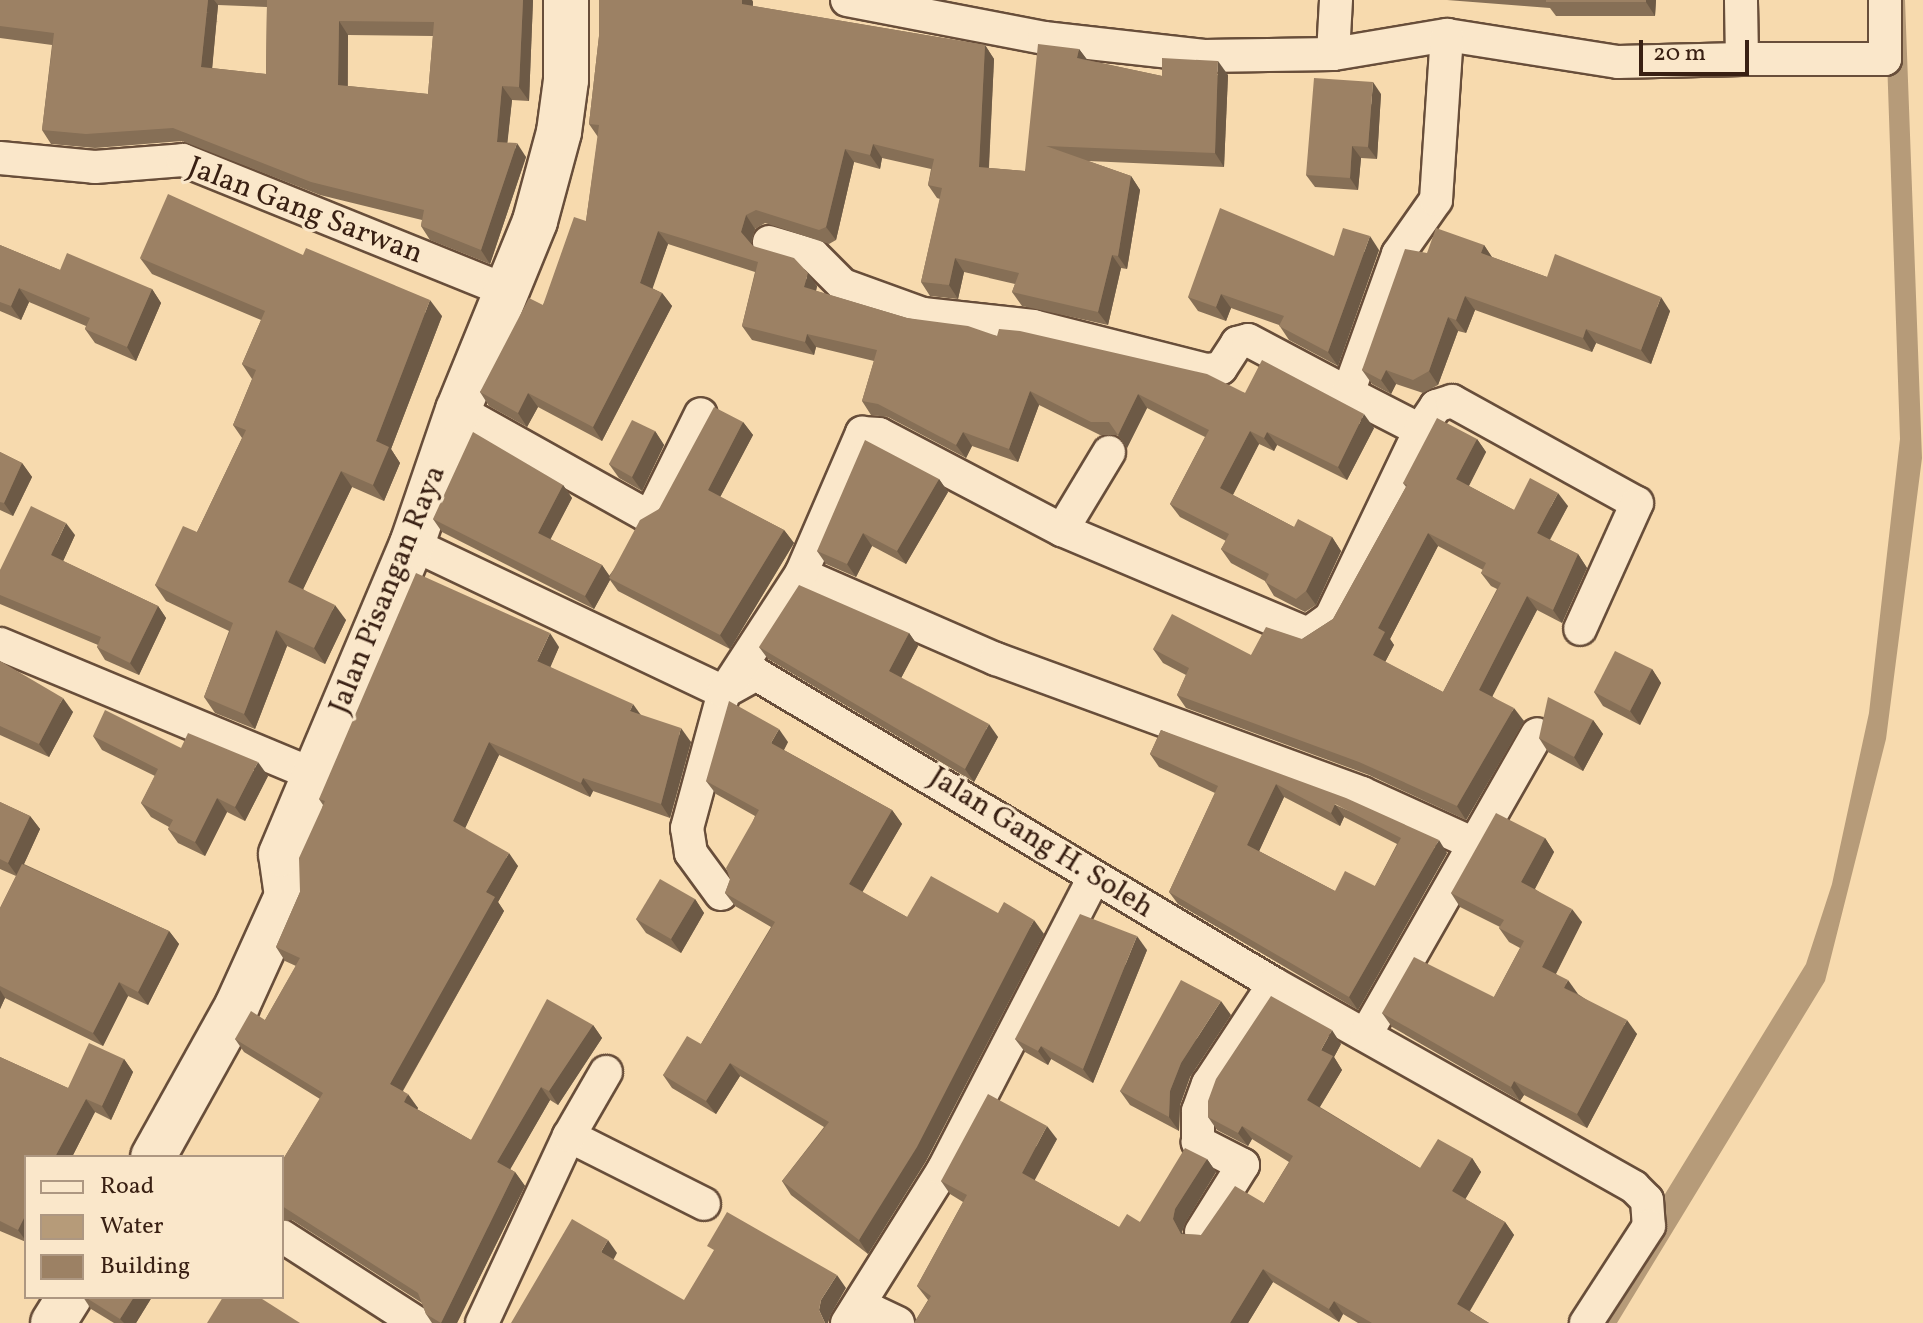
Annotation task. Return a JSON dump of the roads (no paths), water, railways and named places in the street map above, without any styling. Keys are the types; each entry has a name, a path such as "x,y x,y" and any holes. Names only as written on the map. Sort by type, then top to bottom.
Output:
{"street":[{"name":"Jalan Pisangan Raya","path":"157,1155 237,1006 287,896 281,854 412,544 458,410 509,292 559,132 566,0"},
{"path":"847,0 1044,38 1204,56 1333,54 1447,35 1618,62 1885,59 1885,0"},
{"path":"1333,54 1336,0"},
{"path":"1741,0 1742,59"},
{"path":"1348,393 1398,254 1436,200 1447,35"},
{"name":"Jalan Gang Sarwan","path":"0,158 95,167 183,160 509,292"},
{"path":"769,242 813,255 843,285 923,314 1033,326 1207,370 1221,368 1237,343 1248,340 1420,430"},
{"path":"721,894 691,853 687,828 724,692 801,574 854,443 869,431 1062,530 1308,634 1331,617 1420,430 1436,406 1452,401 1637,503 1580,629"},
{"path":"458,410 646,515 652,513 701,414"},
{"path":"1062,530 1109,452"},
{"path":"412,544 724,692"},
{"path":"801,574 996,659 1238,744 1472,843"},
{"path":"0,644 313,774"},
{"name":"Jalan Gang H. Soleh","path":"724,692 756,674 1274,984 1634,1187 1650,1209 1649,1226 1586,1323"},
{"path":"1366,1034 1472,843 1537,734"},
{"path":"898,1323 854,1314 943,1170 1094,878"},
{"path":"1201,1232 1243,1165 1198,1142 1198,1111 1208,1084 1274,984"},
{"path":"482,1323 569,1136 606,1072"},
{"path":"569,1136 704,1204"},
{"path":"284,1237 417,1323"},
{"path":"53,1323 68,1299"}],"water":[{"path":"1885,0 1905,0 1922,458 1886,739 1825,981 1617,1323 1586,1323 1806,964 1832,884 1869,713 1900,439"}]}
